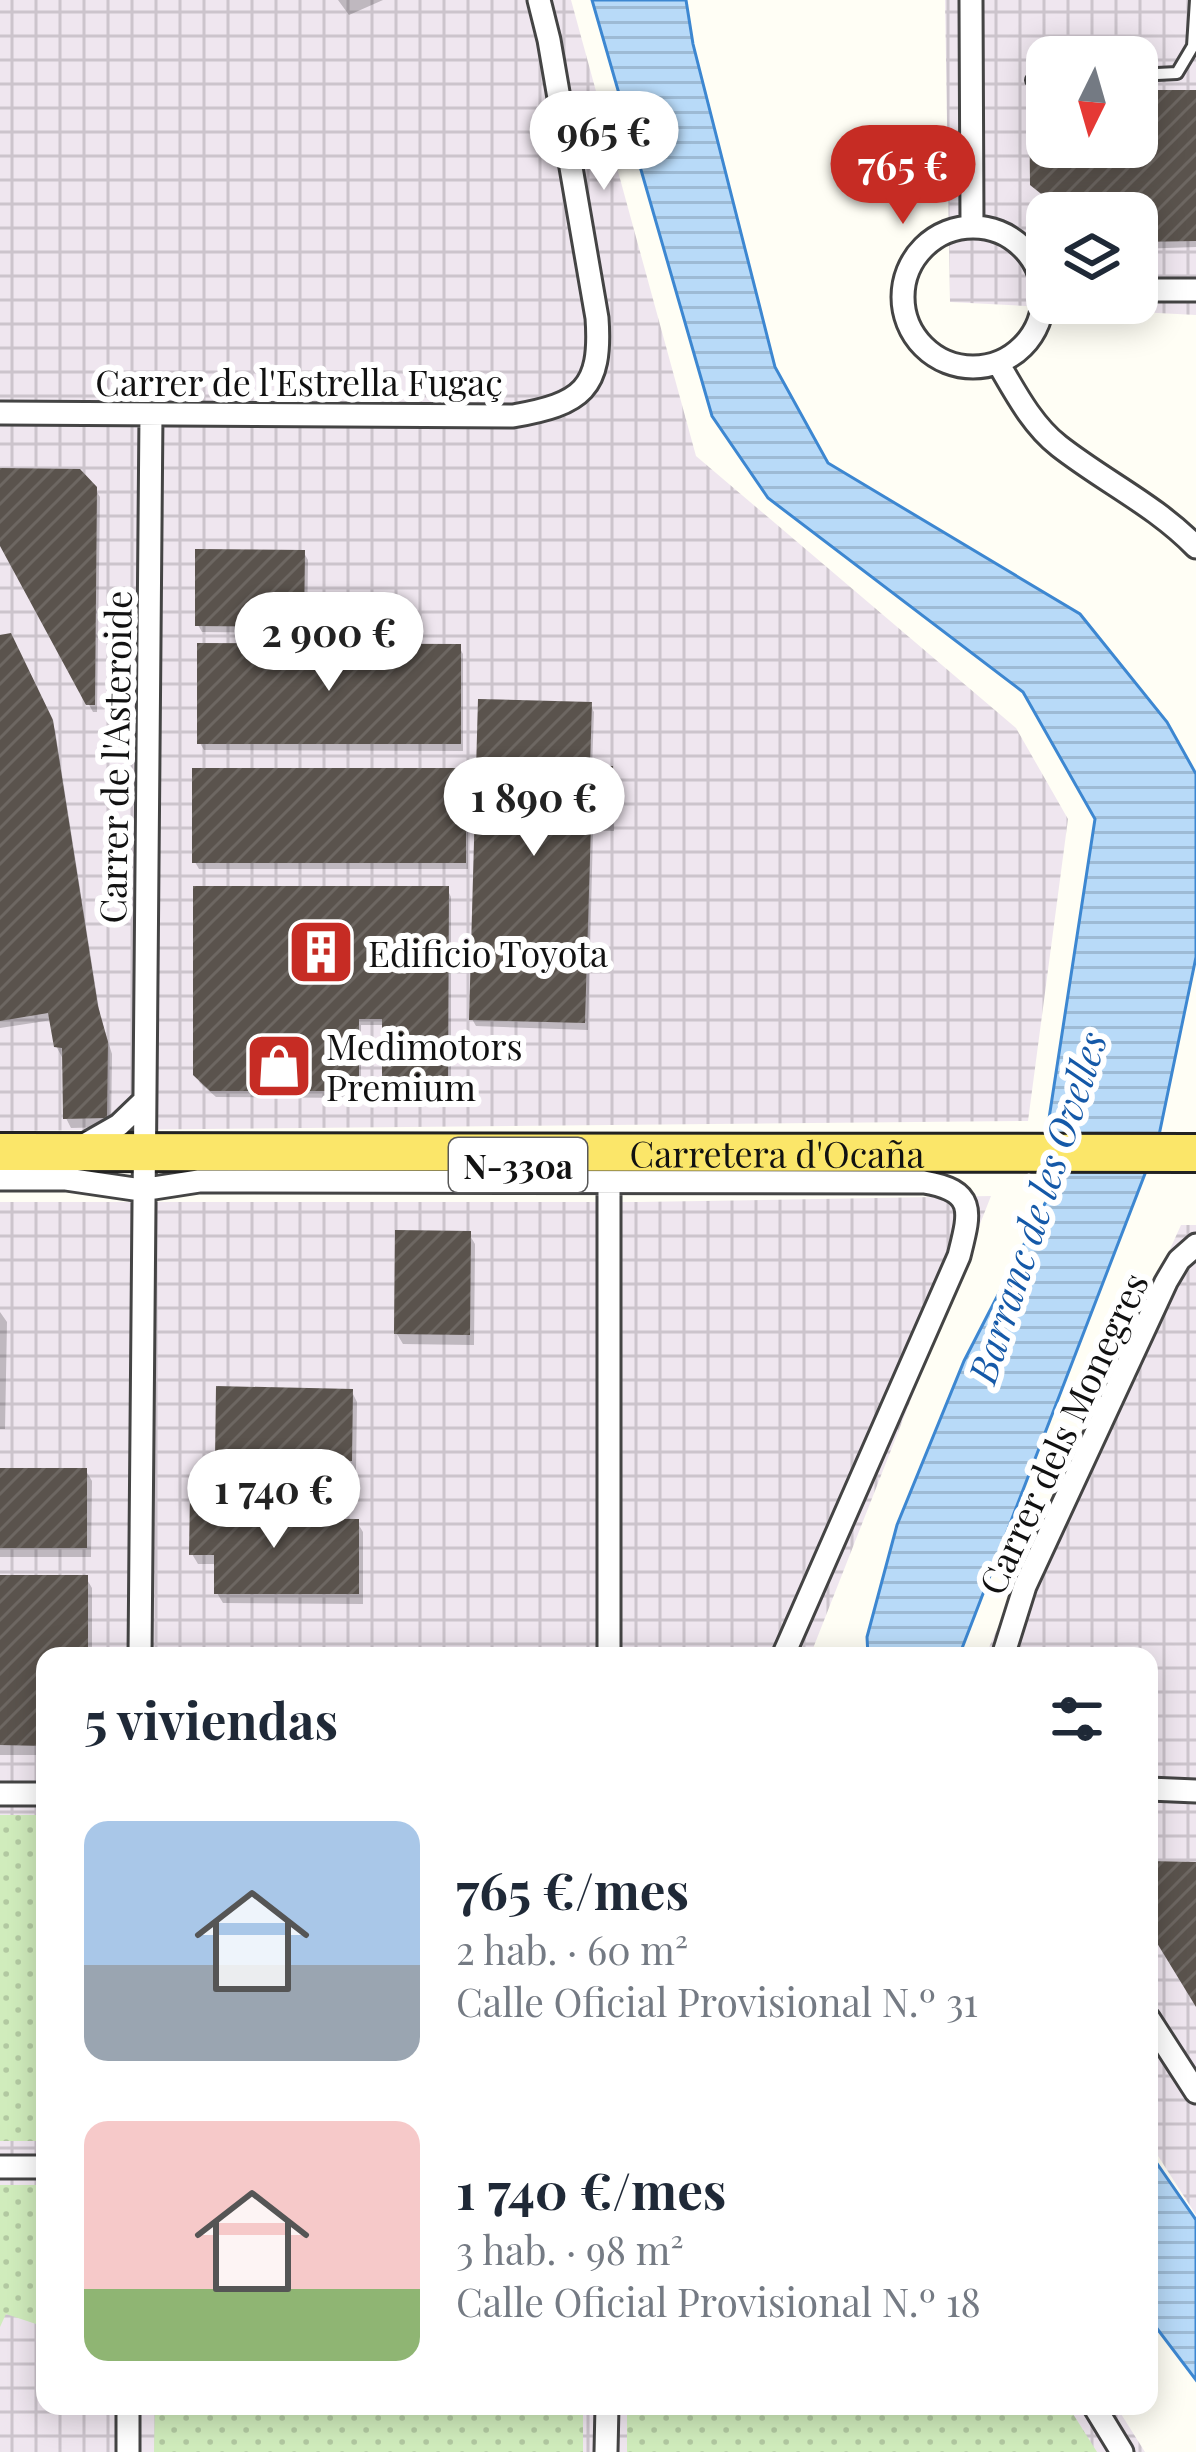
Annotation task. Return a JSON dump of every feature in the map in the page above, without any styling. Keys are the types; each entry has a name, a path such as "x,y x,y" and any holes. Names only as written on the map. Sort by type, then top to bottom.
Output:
{"main road":[{"name":"Carretera d'Ocaña","path":"0,1152 71,1152 142,1168"},
{"name":"Carretera d'Ocaña","path":"0,1164 142,1168 1192,1163"}],"street":[{"name":"Carrer de l'Estrella Fugaç","path":"0,413 513,416 573,398 590,383 600,356 597,318 538,0"},
{"path":"971,0 973,225"},
{"path":"1026,252 1005,233 973,225 940,233 916,253 903,280 903,310 915,338 938,358 967,368 998,363 1023,347 1038,324"},
{"path":"1158,290 1196,290"},
{"path":"998,363 1028,414 1057,445 1145,501 1196,547"},
{"name":"Carrer de l'Asteroide","path":"140,1647 151,415"},
{"path":"71,1152 119,1124 144,1101"},
{"name":"Carretera d'Ocaña","path":"0,1179 66,1179 142,1168 199,1181 925,1182 953,1187 965,1201 969,1218 959,1256 787,1647"},
{"path":"609,1184 609,1647"},
{"name":"Carrer dels Monegres","path":"1006,1647 1025,1586 1166,1282 1179,1260 1196,1245"},
{"path":"1158,1789 1196,1791"},
{"path":"0,1794 36,1794"},
{"path":"1158,2033 1196,2092"},
{"path":"0,2167 36,2167"},
{"path":"128,2415 128,2452"},
{"path":"607,2415 607,2452"},
{"path":"1099,2415 1122,2452"}],"lane":[{"path":"1158,74 1177,73 1193,46 1196,0"}],"shaded area":[{"path":"0,0 571,0 696,456 1016,728 1068,819 1028,1121 0,1131"},
{"path":"945,0 1196,0 1196,315 1158,313 1158,192 1026,192 1026,306 950,302"},
{"path":"991,1196 814,1647 36,1647 36,2415 1122,2415 1145,2452 0,2452 0,1202 640,1202"},
{"path":"1181,1225 1196,1225 1196,2215 1158,2156 1158,1647 989,1647"}],"green space":[{"path":"0,1815 36,1815 36,2141 0,2141"},
{"path":"0,2185 36,2185 36,2324 6,2314 0,2327"},
{"path":"155,2415 583,2415 583,2452 154,2452"},
{"path":"627,2415 1074,2415 1097,2452 627,2452"}],"water":[{"path":"592,0 686,0 775,367 828,463 1080,614 1167,722 1196,774 1196,957 1158,1140 962,1647 868,1647 867,1637 897,1525 964,1361 1056,1182 1048,1125 1095,819 1023,692 768,498 712,416"},
{"path":"1158,2165 1196,2220 1196,2380 1158,2330"}],"building":[{"path":"1158,90 1196,90 1196,241 1158,242 1158,192 1039,192 1030,185 1030,168 1158,168"},
{"path":"0,468 80,469 97,487 95,705 86,705 0,546"},
{"path":"195,549 305,550 304,627 195,626"},
{"path":"11,633 53,720 98,1006 108,1042 107,1118 63,1119 62,1048 54,1047 48,1013 0,1021 0,635"},
{"path":"197,643 461,644 461,744 197,744"},
{"path":"478,699 592,702 590,766 613,766 611,825 591,824 585,1023 469,1020"},
{"path":"192,768 466,768 466,863 192,863"},
{"name":"Edificio Toyota","path":"193,886 449,886 448,1089 382,1088 382,1019 359,1019 359,1091 210,1091 193,1075"},
{"path":"395,1230 471,1231 470,1335 394,1334"},
{"path":"216,1386 353,1389 352,1461 215,1459"},
{"path":"0,1468 87,1468 87,1548 0,1548"},
{"path":"190,1492 232,1492 232,1518 359,1519 359,1594 214,1594 214,1555 189,1555"},
{"path":"0,1575 88,1575 88,1647 36,1647 36,1746 0,1745"},
{"path":"1158,1861 1196,1862 1196,2007 1158,1945"}],"place":[{"name":"Edificio Toyota","path":"321,952"},
{"name":"Medimotors Premium","path":"279,1066"}],"water label":[{"name":"Barranc de les Ovelles","path":"1036,1207"}]}
